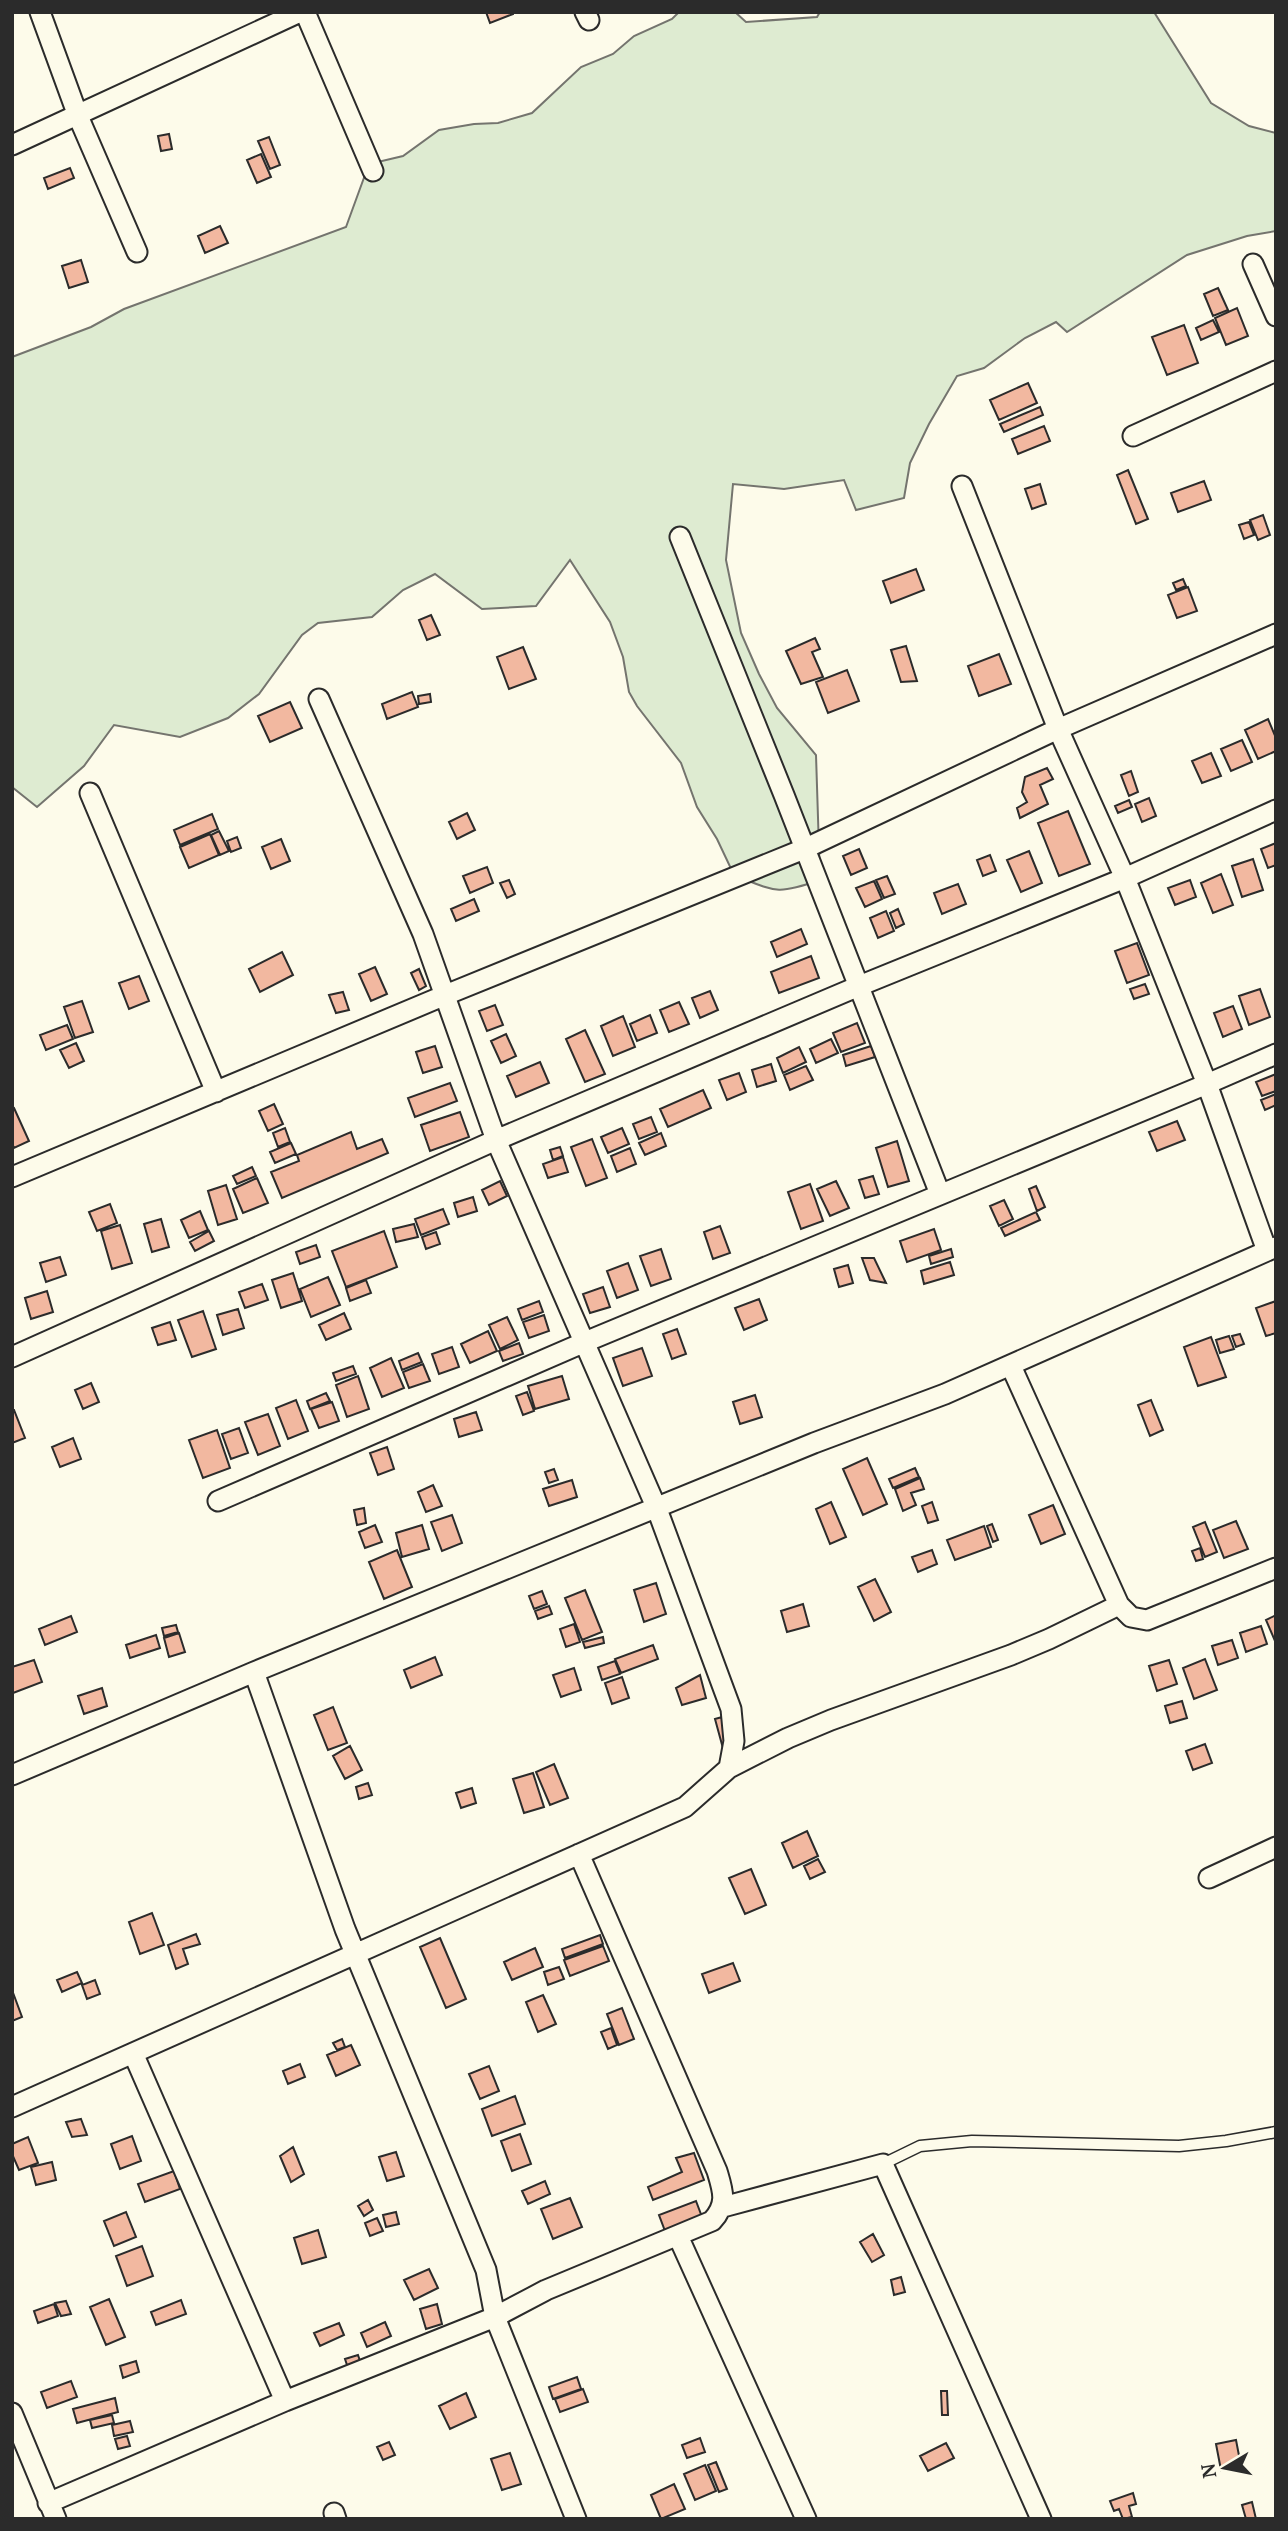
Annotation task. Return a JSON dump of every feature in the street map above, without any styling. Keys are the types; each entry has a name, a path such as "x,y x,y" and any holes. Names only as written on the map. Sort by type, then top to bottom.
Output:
{"street":[{"path":"40,12 78,116 137,252"},
{"path":"12,145 300,12"},
{"path":"305,12 373,171"},
{"path":"1253,264 1276,316"},
{"path":"1133,436 1276,372"},
{"path":"12,1774 814,1443 945,1394 1271,1249 1125,878 1058,729 962,486"},
{"path":"680,537 940,1194"},
{"path":"12,1177 443,996 804,849 1058,729 1276,634"},
{"path":"319,699 423,934 496,1140 657,1509 732,1709 734,1741 729,1768"},
{"path":"89,793 216,1092"},
{"path":"12,1357 496,1140 859,986 1125,878 1276,810"},
{"path":"218,1501 584,1342 1276,1054"},
{"path":"1011,1366 1119,1605 1131,1617 1147,1620 1276,1568"},
{"path":"12,2107 685,1807 729,1768 788,1738 1011,1655 1119,1605"},
{"path":"254,1672 345,1929 486,2270 495,2317 576,2519"},
{"path":"1209,1878 1276,1847"},
{"path":"579,1854 717,2171 722,2188 723,2207"},
{"path":"133,2053 285,2401"},
{"path":"12,2413 52,2511 285,2401 495,2317 546,2290 712,2221 723,2207 883,2164 1041,2519"},
{"path":"678,2236 806,2519"}],"lane":[{"path":"883,2164 920,2146 972,2141 1179,2146 1276,2132"}],"green space":[{"path":"679,12 735,12 746,22 817,17 820,12 1154,12 1211,103 1249,126 1276,133 1276,231 1247,236 1187,255 1067,332 1056,322 1025,338 984,368 957,376 910,463 904,498 856,510 844,480 784,489 733,484 726,560 741,633 777,708 816,755 820,880 777,890 734,875 717,839 697,807 681,763 629,692 623,657 610,622 570,560 536,606 482,609 435,574 403,590 372,617 318,623 302,635 259,694 228,718 180,737 114,725 84,766 37,807 12,787 12,357 91,327 124,309 346,227 369,164 403,156 439,130 498,123 532,113 581,67 613,54 634,36 672,19"}],"building":[{"path":"486,12 513,12 513,14 490,23"},
{"path":"169,134 172,149 161,151 158,136"},
{"path":"269,137 280,165 270,169 258,141"},
{"path":"261,154 271,177 257,183 247,160"},
{"path":"70,168 74,178 48,189 44,178"},
{"path":"220,226 228,243 205,253 198,236"},
{"path":"81,260 88,282 69,288 62,266"},
{"path":"1218,288 1228,310 1213,316 1204,294"},
{"path":"1237,308 1248,336 1226,345 1215,318"},
{"path":"1213,320 1219,332 1201,340 1196,328"},
{"path":"1184,325 1198,363 1167,375 1152,337"},
{"path":"1028,383 1037,403 999,420 990,400"},
{"path":"1040,407 1043,415 1004,432 1000,424"},
{"path":"1044,426 1050,441 1018,454 1012,439"},
{"path":"1128,470 1148,519 1136,524 1117,475"},
{"path":"1204,481 1211,500 1178,512 1171,493"},
{"path":"1040,484 1046,504 1032,509 1025,489"},
{"path":"1263,515 1270,535 1258,540 1250,520"},
{"path":"1249,522 1254,535 1244,539 1239,525"},
{"path":"916,569 924,590 891,603 883,581"},
{"path":"1183,579 1186,586 1176,590 1173,583"},
{"path":"1188,587 1197,611 1177,618 1168,595"},
{"path":"431,615 440,635 427,640 419,620"},
{"path":"815,638 820,649 812,652 823,677 801,684 786,651"},
{"path":"906,646 917,681 901,682 891,650"},
{"path":"523,647 536,679 509,689 497,657"},
{"path":"999,654 1011,684 979,696 968,666"},
{"path":"847,670 859,701 828,713 816,682"},
{"path":"412,692 418,707 387,719 382,704"},
{"path":"430,694 431,702 419,704 418,696"},
{"path":"290,702 302,728 270,742 258,716"},
{"path":"1268,719 1276,738 1276,751 1258,759 1245,730"},
{"path":"1242,740 1252,762 1231,771 1221,749"},
{"path":"1211,753 1221,776 1202,783 1192,761"},
{"path":"1047,768 1053,779 1040,785 1048,804 1020,818 1017,808 1027,802 1022,792 1025,777"},
{"path":"1131,771 1138,792 1129,796 1121,775"},
{"path":"1149,798 1156,816 1142,822 1135,804"},
{"path":"1129,800 1132,807 1118,813 1115,806"},
{"path":"1068,811 1090,864 1059,876 1038,823"},
{"path":"467,813 475,830 457,839 449,822"},
{"path":"212,814 218,829 180,845 174,830"},
{"path":"219,831 229,851 220,855 211,835"},
{"path":"210,834 219,855 189,868 180,847"},
{"path":"237,837 241,848 231,852 227,841"},
{"path":"281,839 290,861 271,869 262,847"},
{"path":"1276,843 1276,865 1268,868 1261,849"},
{"path":"859,849 867,868 851,875 843,856"},
{"path":"1029,851 1042,883 1021,892 1007,860"},
{"path":"990,855 996,871 983,876 977,860"},
{"path":"1253,859 1263,890 1242,897 1232,866"},
{"path":"487,867 493,883 470,893 463,876"},
{"path":"1221,874 1233,905 1213,913 1201,883"},
{"path":"887,876 895,894 884,898 876,880"},
{"path":"509,880 515,894 507,898 500,883"},
{"path":"1190,880 1196,897 1175,905 1168,888"},
{"path":"874,881 882,899 865,907 856,888"},
{"path":"958,884 966,904 942,914 934,893"},
{"path":"474,899 479,911 456,921 451,909"},
{"path":"898,909 904,924 896,928 890,913"},
{"path":"886,911 894,931 878,938 870,918"},
{"path":"801,929 807,944 777,957 771,942"},
{"path":"1137,943 1149,975 1127,983 1115,951"},
{"path":"282,952 293,975 260,992 249,969"},
{"path":"811,956 819,978 779,993 771,972"},
{"path":"375,967 387,994 371,1001 359,974"},
{"path":"419,969 426,986 419,990 411,973"},
{"path":"139,976 149,1001 129,1009 119,983"},
{"path":"1145,984 1149,994 1134,999 1130,989"},
{"path":"1260,989 1270,1017 1249,1025 1239,996"},
{"path":"710,991 718,1010 700,1018 692,998"},
{"path":"343,992 349,1010 336,1013 329,995"},
{"path":"82,1001 93,1032 75,1038 64,1007"},
{"path":"679,1002 689,1024 669,1032 660,1010"},
{"path":"495,1005 503,1025 487,1031 479,1011"},
{"path":"1233,1006 1242,1029 1223,1037 1214,1013"},
{"path":"650,1015 657,1033 637,1041 630,1024"},
{"path":"623,1016 635,1047 613,1056 601,1026"},
{"path":"857,1023 865,1043 841,1052 833,1033"},
{"path":"67,1025 73,1039 46,1050 40,1035"},
{"path":"585,1030 605,1074 585,1082 566,1039"},
{"path":"506,1034 516,1056 501,1063 491,1041"},
{"path":"831,1039 838,1053 816,1063 810,1049"},
{"path":"76,1043 84,1061 69,1068 60,1050"},
{"path":"435,1046 442,1067 423,1073 416,1052"},
{"path":"871,1046 875,1057 846,1066 843,1055"},
{"path":"799,1047 806,1062 783,1073 777,1058"},
{"path":"540,1062 549,1083 516,1097 507,1076"},
{"path":"771,1064 776,1081 757,1087 752,1070"},
{"path":"806,1066 813,1080 790,1090 784,1075"},
{"path":"739,1073 746,1092 727,1100 719,1080"},
{"path":"1276,1074 1276,1091 1262,1096 1256,1082"},
{"path":"450,1083 457,1101 415,1117 408,1098"},
{"path":"703,1090 711,1108 668,1127 660,1109"},
{"path":"1276,1094 1276,1105 1265,1110 1261,1100"},
{"path":"274,1104 283,1124 268,1131 259,1111"},
{"path":"14,1108 29,1141 14,1148 12,1109"},
{"path":"460,1112 469,1137 430,1151 421,1125"},
{"path":"651,1117 657,1132 639,1139 633,1124"},
{"path":"1177,1121 1185,1140 1157,1151 1149,1132"},
{"path":"285,1128 290,1142 278,1147 273,1133"},
{"path":"622,1128 629,1144 608,1153 601,1137"},
{"path":"351,1132 357,1149 382,1139 388,1153 282,1198 271,1172 299,1161 297,1155"},
{"path":"661,1133 666,1146 645,1155 639,1143"},
{"path":"592,1139 607,1178 586,1186 571,1147"},
{"path":"897,1141 909,1181 888,1187 876,1148"},
{"path":"291,1143 296,1154 275,1163 270,1152"},
{"path":"560,1147 563,1156 553,1160 550,1150"},
{"path":"630,1148 636,1164 617,1172 611,1156"},
{"path":"563,1157 568,1172 548,1178 543,1164"},
{"path":"252,1167 256,1176 237,1184 233,1176"},
{"path":"873,1176 879,1194 865,1198 859,1180"},
{"path":"257,1178 268,1203 243,1213 233,1189"},
{"path":"500,1181 507,1196 489,1205 482,1190"},
{"path":"836,1181 849,1208 830,1216 817,1189"},
{"path":"810,1184 823,1221 801,1229 788,1192"},
{"path":"226,1185 237,1219 218,1225 208,1191"},
{"path":"1036,1186 1045,1207 1037,1211 1029,1189"},
{"path":"473,1197 477,1211 458,1217 454,1203"},
{"path":"1004,1200 1013,1219 999,1226 990,1206"},
{"path":"110,1204 117,1223 97,1231 89,1212"},
{"path":"443,1209 449,1224 421,1235 415,1219"},
{"path":"200,1211 208,1230 189,1238 181,1220"},
{"path":"1036,1212 1040,1220 1005,1236 1001,1228"},
{"path":"161,1219 169,1247 152,1252 144,1224"},
{"path":"414,1224 418,1237 396,1242 393,1229"},
{"path":"120,1225 132,1263 112,1269 101,1231"},
{"path":"720,1226 730,1253 713,1259 704,1232"},
{"path":"934,1229 941,1250 907,1262 900,1241"},
{"path":"209,1231 214,1241 195,1251 190,1242"},
{"path":"384,1231 397,1267 346,1287 332,1251"},
{"path":"436,1232 440,1244 426,1249 422,1237"},
{"path":"316,1245 320,1257 300,1264 296,1252"},
{"path":"661,1249 671,1279 651,1286 640,1256"},
{"path":"951,1249 953,1257 931,1264 929,1256"},
{"path":"60,1257 66,1275 46,1282 40,1263"},
{"path":"862,1258 874,1258 886,1283 870,1280"},
{"path":"950,1262 954,1275 924,1284 921,1271"},
{"path":"628,1263 638,1290 617,1298 607,1271"},
{"path":"848,1265 853,1283 839,1287 834,1269"},
{"path":"293,1273 302,1301 281,1308 272,1280"},
{"path":"328,1277 340,1305 311,1317 300,1289"},
{"path":"366,1280 371,1293 350,1301 346,1288"},
{"path":"262,1284 268,1300 245,1308 239,1292"},
{"path":"603,1287 610,1307 590,1313 583,1294"},
{"path":"47,1291 53,1312 31,1319 25,1298"},
{"path":"759,1299 767,1320 744,1330 735,1308"},
{"path":"539,1301 543,1312 522,1320 518,1309"},
{"path":"1276,1301 1276,1333 1266,1336 1256,1308"},
{"path":"238,1309 244,1328 223,1335 217,1315"},
{"path":"203,1311 216,1349 192,1357 178,1320"},
{"path":"344,1313 351,1329 326,1340 319,1325"},
{"path":"544,1315 549,1331 529,1338 523,1322"},
{"path":"507,1317 518,1340 500,1349 489,1325"},
{"path":"170,1322 176,1340 158,1345 152,1328"},
{"path":"677,1329 686,1354 672,1359 663,1334"},
{"path":"488,1331 497,1351 470,1363 461,1344"},
{"path":"1240,1334 1244,1344 1236,1347 1232,1336"},
{"path":"1229,1336 1234,1349 1220,1353 1216,1340"},
{"path":"1211,1337 1226,1377 1198,1386 1184,1347"},
{"path":"519,1343 523,1354 503,1361 499,1351"},
{"path":"452,1347 459,1367 439,1374 432,1354"},
{"path":"642,1348 652,1376 623,1386 613,1358"},
{"path":"418,1353 422,1362 402,1370 399,1361"},
{"path":"391,1358 404,1388 382,1397 370,1368"},
{"path":"423,1364 430,1381 409,1388 403,1372"},
{"path":"353,1366 356,1374 336,1381 333,1373"},
{"path":"358,1376 369,1409 347,1417 336,1385"},
{"path":"562,1376 569,1399 535,1409 528,1386"},
{"path":"91,1383 99,1402 83,1409 75,1390"},
{"path":"527,1392 534,1411 523,1415 516,1396"},
{"path":"326,1393 330,1401 310,1409 307,1401"},
{"path":"755,1395 762,1417 740,1424 733,1402"},
{"path":"296,1400 308,1431 288,1439 276,1408"},
{"path":"1151,1400 1163,1430 1150,1436 1138,1405"},
{"path":"332,1402 339,1421 319,1428 311,1409"},
{"path":"12,1410 25,1438 12,1443"},
{"path":"476,1412 482,1430 459,1437 454,1419"},
{"path":"268,1414 280,1446 258,1455 245,1422"},
{"path":"239,1428 248,1453 231,1459 222,1434"},
{"path":"217,1430 230,1468 203,1478 189,1440"},
{"path":"73,1438 81,1459 60,1467 52,1447"},
{"path":"387,1447 394,1469 378,1475 370,1453"},
{"path":"867,1458 887,1504 863,1515 843,1469"},
{"path":"915,1468 919,1477 893,1488 889,1479"},
{"path":"554,1469 558,1480 549,1483 545,1472"},
{"path":"920,1478 924,1489 911,1493 916,1505 903,1511 895,1489"},
{"path":"572,1480 577,1497 549,1506 543,1489"},
{"path":"433,1485 442,1506 426,1512 418,1492"},
{"path":"831,1502 846,1537 830,1544 816,1509"},
{"path":"932,1502 938,1520 928,1523 922,1506"},
{"path":"1053,1505 1065,1534 1041,1544 1029,1515"},
{"path":"364,1508 366,1523 357,1525 354,1510"},
{"path":"452,1515 462,1543 442,1551 431,1522"},
{"path":"1236,1521 1248,1549 1224,1558 1213,1530"},
{"path":"1205,1522 1217,1552 1205,1557 1193,1527"},
{"path":"992,1524 998,1540 993,1542 987,1526"},
{"path":"375,1525 382,1542 365,1548 359,1532"},
{"path":"422,1525 429,1549 402,1557 396,1533"},
{"path":"984,1526 991,1547 955,1560 947,1540"},
{"path":"1200,1548 1203,1559 1196,1561 1192,1551"},
{"path":"397,1550 412,1587 384,1599 369,1562"},
{"path":"932,1550 937,1564 918,1572 912,1557"},
{"path":"875,1579 891,1612 874,1621 858,1587"},
{"path":"656,1583 666,1614 644,1622 634,1590"},
{"path":"585,1590 602,1632 582,1640 565,1598"},
{"path":"542,1591 547,1604 534,1609 529,1596"},
{"path":"803,1604 809,1626 787,1632 781,1611"},
{"path":"549,1606 552,1614 538,1619 535,1611"},
{"path":"1276,1615 1276,1640 1275,1641 1266,1620"},
{"path":"71,1616 77,1632 45,1645 39,1629"},
{"path":"574,1624 580,1642 566,1647 560,1629"},
{"path":"176,1625 178,1632 164,1636 162,1628"},
{"path":"1261,1626 1267,1644 1246,1652 1240,1633"},
{"path":"179,1633 185,1652 169,1657 164,1638"},
{"path":"156,1635 160,1648 130,1658 126,1645"},
{"path":"603,1637 604,1643 585,1648 583,1642"},
{"path":"1232,1640 1238,1658 1218,1665 1212,1646"},
{"path":"653,1645 658,1659 621,1673 615,1659"},
{"path":"435,1657 442,1675 411,1688 404,1670"},
{"path":"1205,1659 1217,1690 1194,1699 1183,1668"},
{"path":"34,1660 42,1682 13,1693 12,1667"},
{"path":"1169,1660 1177,1684 1157,1691 1149,1666"},
{"path":"615,1661 620,1674 602,1680 598,1667"},
{"path":"574,1668 581,1690 561,1697 553,1675"},
{"path":"700,1675 706,1698 682,1705 676,1688"},
{"path":"622,1677 629,1698 612,1704 605,1683"},
{"path":"102,1688 107,1706 84,1714 78,1696"},
{"path":"1182,1701 1187,1718 1170,1723 1165,1706"},
{"path":"333,1707 347,1743 328,1750 314,1715"},
{"path":"722,1717 731,1750 724,1752 715,1719"},
{"path":"1205,1744 1212,1763 1193,1770 1186,1751"},
{"path":"350,1746 362,1770 345,1779 333,1756"},
{"path":"554,1764 568,1798 550,1805 536,1772"},
{"path":"533,1773 544,1807 524,1813 513,1779"},
{"path":"368,1783 372,1795 359,1799 356,1787"},
{"path":"472,1788 476,1803 461,1808 456,1793"},
{"path":"807,1831 818,1856 793,1868 782,1843"},
{"path":"818,1859 825,1872 810,1879 804,1866"},
{"path":"751,1869 766,1905 745,1914 729,1878"},
{"path":"152,1913 164,1945 140,1954 129,1922"},
{"path":"196,1934 200,1944 183,1949 188,1964 176,1969 168,1945"},
{"path":"600,1935 603,1944 565,1958 562,1949"},
{"path":"440,1938 466,1999 446,2008 420,1947"},
{"path":"603,1946 609,1961 570,1976 564,1960"},
{"path":"535,1948 543,1967 512,1980 504,1962"},
{"path":"733,1963 740,1981 709,1993 702,1974"},
{"path":"559,1967 564,1979 548,1985 544,1972"},
{"path":"77,1972 82,1983 62,1992 57,1980"},
{"path":"95,1980 100,1994 87,1999 82,1985"},
{"path":"12,1990 22,2017 12,2021"},
{"path":"543,1995 556,2024 538,2032 526,2002"},
{"path":"622,2008 634,2039 619,2045 607,2014"},
{"path":"611,2028 617,2045 608,2049 601,2032"},
{"path":"342,2039 345,2047 337,2050 333,2043"},
{"path":"351,2045 360,2065 336,2076 327,2055"},
{"path":"300,2064 305,2077 288,2084 283,2071"},
{"path":"489,2066 499,2091 480,2099 469,2074"},
{"path":"515,2096 525,2124 492,2136 482,2109"},
{"path":"81,2119 87,2135 72,2137 66,2122"},
{"path":"520,2134 531,2164 512,2171 501,2141"},
{"path":"132,2136 141,2161 120,2169 111,2144"},
{"path":"28,2137 38,2163 19,2170 12,2154 12,2144"},
{"path":"293,2147 304,2174 291,2182 280,2156"},
{"path":"396,2152 404,2176 387,2181 379,2157"},
{"path":"694,2153 704,2180 653,2200 648,2187 682,2172 676,2158"},
{"path":"52,2162 56,2180 36,2185 31,2167"},
{"path":"174,2171 180,2189 145,2202 138,2184"},
{"path":"545,2181 550,2194 528,2204 522,2191"},
{"path":"570,2198 582,2227 553,2239 541,2209"},
{"path":"368,2200 373,2210 364,2216 358,2206"},
{"path":"696,2201 702,2217 665,2231 659,2215"},
{"path":"126,2212 136,2237 114,2246 104,2221"},
{"path":"396,2212 399,2224 386,2227 383,2215"},
{"path":"377,2218 383,2231 370,2236 365,2223"},
{"path":"318,2230 326,2257 302,2264 294,2238"},
{"path":"873,2234 884,2255 872,2262 860,2242"},
{"path":"142,2246 153,2276 127,2286 116,2256"},
{"path":"429,2269 438,2288 414,2300 404,2280"},
{"path":"901,2277 905,2292 894,2295 891,2280"},
{"path":"109,2299 125,2337 106,2345 90,2307"},
{"path":"181,2300 186,2314 156,2325 151,2312"},
{"path":"66,2301 71,2314 61,2316 55,2303"},
{"path":"54,2304 58,2316 38,2323 34,2311"},
{"path":"437,2304 442,2324 426,2329 420,2309"},
{"path":"385,2322 391,2336 367,2347 361,2333"},
{"path":"339,2323 344,2335 320,2346 314,2333"},
{"path":"358,2355 362,2367 349,2371 345,2359"},
{"path":"136,2361 139,2372 123,2378 120,2366"},
{"path":"577,2377 581,2389 553,2399 549,2387"},
{"path":"71,2381 77,2397 47,2408 41,2392"},
{"path":"583,2389 588,2402 560,2412 555,2399"},
{"path":"941,2391 947,2391 948,2415 942,2415"},
{"path":"466,2393 476,2417 450,2429 439,2406"},
{"path":"115,2398 118,2412 77,2423 73,2409"},
{"path":"112,2415 114,2423 92,2428 90,2420"},
{"path":"130,2421 133,2432 114,2436 112,2425"},
{"path":"127,2436 130,2446 118,2449 115,2439"},
{"path":"700,2438 705,2452 687,2458 682,2445"},
{"path":"1236,2440 1241,2466 1221,2470 1216,2444"},
{"path":"389,2442 395,2455 383,2460 377,2447"},
{"path":"946,2443 954,2458 928,2471 920,2456"},
{"path":"510,2453 521,2484 502,2490 491,2459"},
{"path":"716,2462 727,2489 719,2492 708,2465"},
{"path":"705,2465 716,2491 695,2500 684,2474"},
{"path":"674,2484 685,2509 661,2519 651,2495"},
{"path":"1133,2493 1136,2504 1129,2506 1132,2517 1123,2519 1119,2509 1114,2511 1110,2501"},
{"path":"1252,2502 1256,2519 1246,2519 1242,2505"}]}
